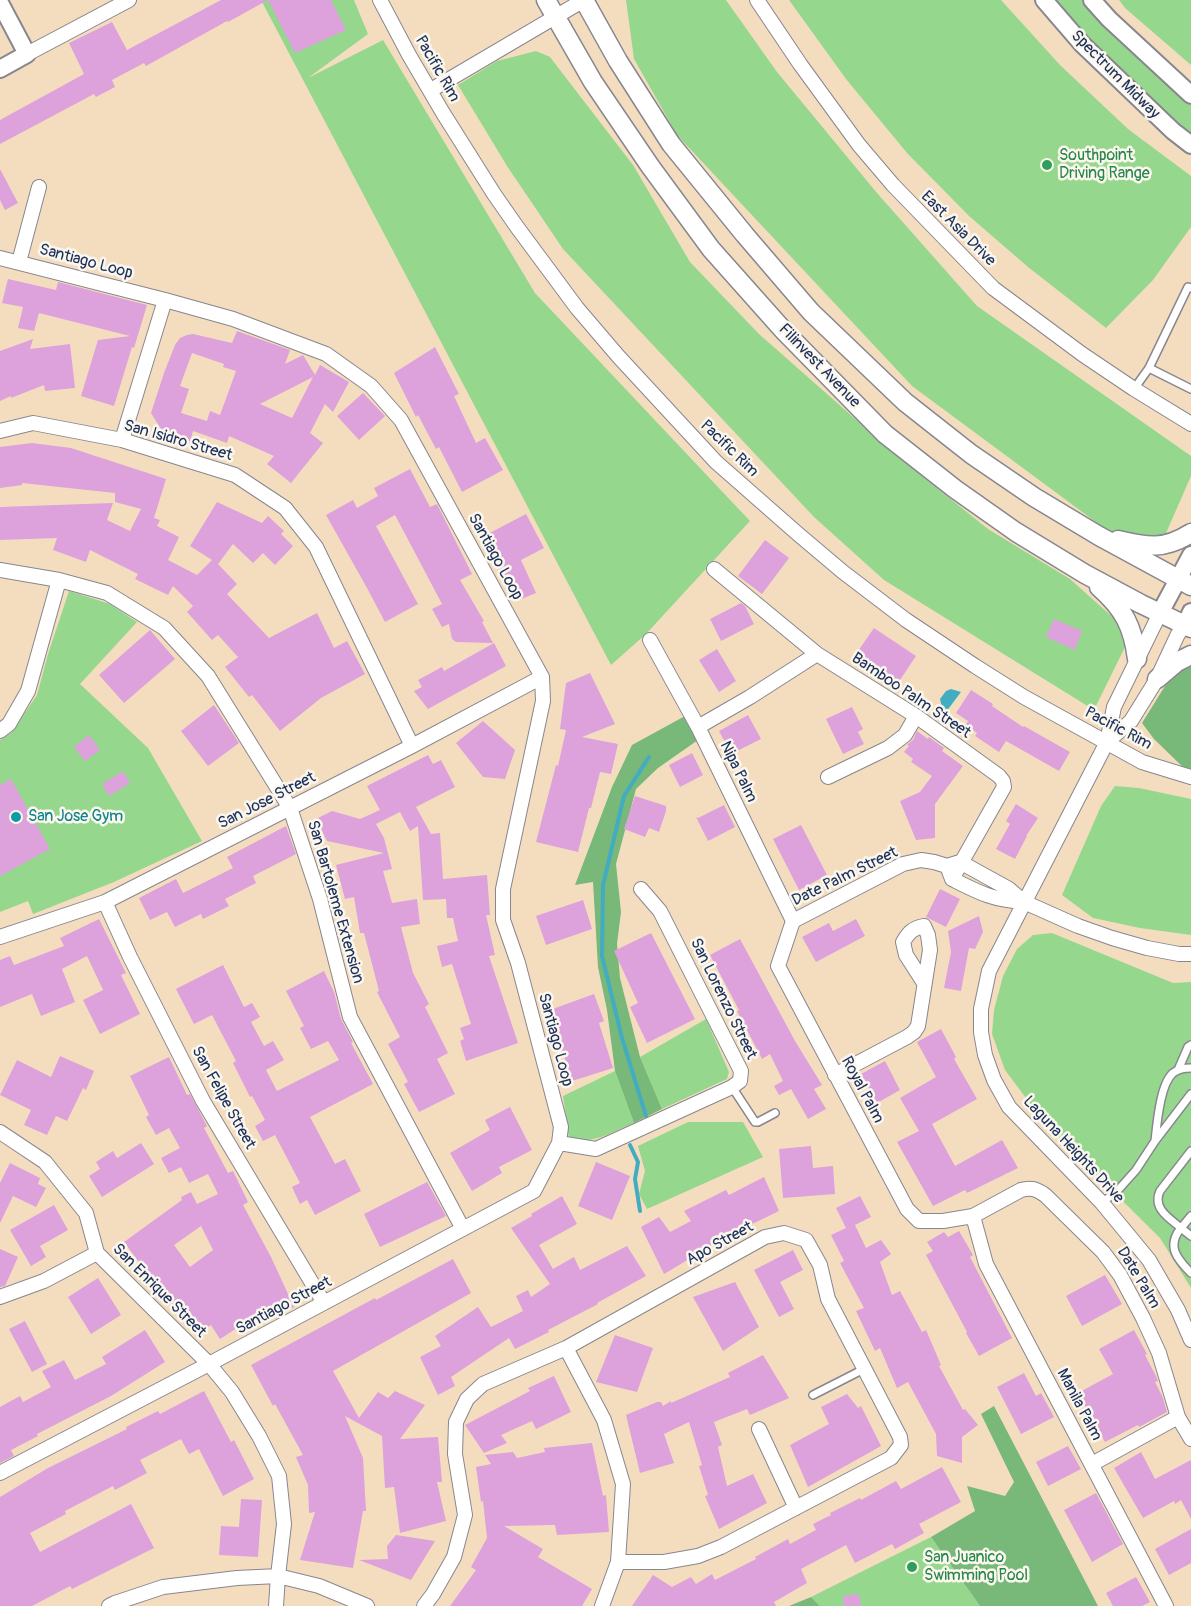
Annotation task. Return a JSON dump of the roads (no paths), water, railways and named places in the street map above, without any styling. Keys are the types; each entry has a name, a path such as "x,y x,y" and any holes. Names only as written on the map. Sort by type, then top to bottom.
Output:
{"main road":[{"name":"Filinvest Avenue","path":"546,0 593,81 650,166 711,249 784,331 885,434 963,495 1016,532 1085,574 1160,613 1189,621"},
{"name":"Filinvest Avenue","path":"584,0 618,61 671,144 745,236 811,312 905,402 971,454 1034,497 1099,536 1185,582"},
{"path":"1099,536 1152,546 1180,540 1191,533"},
{"path":"1085,574 1109,596 1126,620 1134,637 1137,659"},
{"path":"1157,679 1177,662 1191,655"}],"street":[{"path":"0,69 129,0"},
{"name":"Pacific Rim","path":"380,0 443,113 494,194 577,308 716,462 798,534 906,620 975,666 1142,762 1191,777"},
{"path":"431,90 584,0"},
{"name":"East Asia Drive","path":"757,0 859,145 893,185 993,288 1082,354 1191,424"},
{"name":"Spectrum Midway","path":"1044,0 1082,44 1173,131 1191,145"},
{"path":"1092,0 1109,19 1191,94"},
{"path":"0,3 27,54"},
{"path":"19,262 39,187"},
{"name":"Santiago Loop","path":"0,258 233,319 326,354 371,386 401,420 542,677 543,701 502,889 503,920 518,963 561,1127 559,1143"},
{"path":"122,440 165,300"},
{"name":"San Isidro Street","path":"0,431 33,423 122,440 235,475 285,508 316,547 412,746"},
{"path":"1160,613 1185,582 1191,555"},
{"name":"Bamboo Palm Street","path":"714,569 817,654 916,716 1003,781 1004,787 953,869"},
{"name":"San Bartoleme Extension","path":"0,570 59,580 107,593 164,628 208,676 290,808 320,899 350,1017 463,1229"},
{"path":"0,731 9,724 28,691 59,580"},
{"name":"Laguna Heights Drive","path":"1160,613 1114,707 1107,742 989,971 981,1009 981,1032 985,1054 994,1080 1009,1107 1102,1203 1149,1260 1178,1310 1191,1340"},
{"name":"Laguna Heights Drive","path":"1107,742 1131,721 1157,679 1179,634 1189,621"},
{"name":"Nipa Palm","path":"650,640 698,728 793,921"},
{"path":"698,728 817,654"},
{"name":"San Jose Street","path":"0,937 105,902 412,746 542,677"},
{"path":"828,777 888,748 905,735 916,716"},
{"name":"Date Palm Street","path":"793,921 903,864 921,860 953,869 985,896 1003,901 1024,902 1112,938 1148,948 1191,954"},
{"name":"San Lorenzo Street","path":"641,889 660,911 741,1071 740,1081 732,1088"},
{"name":"San Felipe Street","path":"105,902 130,957 203,1101 324,1303"},
{"name":"Royal Palm","path":"793,921 778,966 907,1209 919,1221 943,1221 973,1216"},
{"path":"835,1075 914,1032 918,1026 924,983"},
{"path":"559,1143 596,1149 732,1088"},
{"name":"San Enrique Street","path":"0,1132 45,1162 52,1170 86,1213 97,1253 209,1364 232,1392 259,1436 279,1476 284,1524 276,1606"},
{"name":"Santiago Street","path":"0,1473 534,1191 559,1143"},
{"name":"Date Palm","path":"973,1216 1021,1190 1036,1189 1103,1252 1143,1318 1159,1353 1178,1417 1191,1439"},
{"name":"Manila Palm","path":"973,1216 986,1264 1166,1606"},
{"name":"Apo Street","path":"424,1606 454,1557 465,1515 455,1454 456,1422 467,1399 483,1384 566,1348 765,1237 784,1233 806,1240 820,1265 828,1299 900,1437 901,1445 891,1458 721,1547 698,1556 664,1562 618,1562"},
{"path":"0,1297 44,1281 97,1253"},
{"path":"566,1348 604,1420 623,1484 618,1562 602,1606"},
{"path":"1092,1464 1178,1417"},
{"path":"759,1429 796,1508"},
{"path":"109,1606 162,1587 237,1578 278,1576 319,1586 367,1606"}],"lane":[{"path":"1134,389 1149,368 1188,287 1191,288"},
{"path":"1149,368 1191,389"},
{"path":"1178,1070 1191,1045"},
{"path":"1155,1141 1161,1098 1167,1082 1178,1070 1191,1068"},
{"path":"732,1088 755,1122 775,1113"},
{"path":"1102,1203 1119,1190 1136,1170 1191,1094"},
{"path":"1191,1151 1157,1197 1161,1210 1191,1236"},
{"path":"1191,1216 1180,1228 1173,1243 1174,1251 1191,1273"},
{"path":"813,1395 865,1368"}],"water":[{"path":"951,689 961,692 946,712 942,708 940,699 946,691"}],"waterway":[{"path":"646,1116 622,1038 602,956 603,885 624,796 649,757"},
{"path":"630,1145 638,1162 635,1179 640,1211"}],"place":[{"name":"Southpoint Driving Range","path":"1047,165"},
{"name":"San Jose Gym","path":"16,817"},
{"name":"San Juanico Swimming Pool","path":"912,1567"}]}
